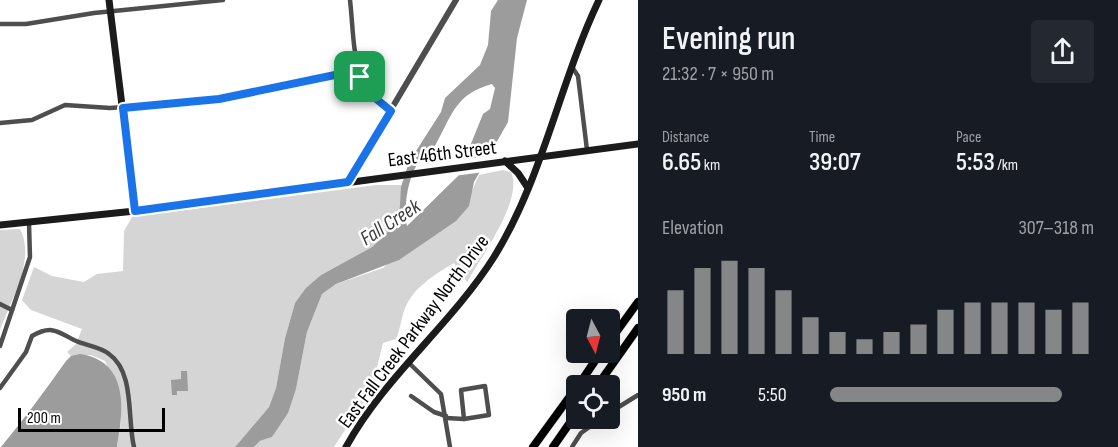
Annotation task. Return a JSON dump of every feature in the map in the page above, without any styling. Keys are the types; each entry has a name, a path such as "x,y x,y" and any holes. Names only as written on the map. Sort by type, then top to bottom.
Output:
{"main road":[{"path":"109,0 135,211"},
{"name":"East Fall Creek Parkway North Drive","path":"346,447 369,410 493,258 528,188 598,0"},
{"name":"East 46th Street","path":"0,225 135,211 638,144"},
{"path":"502,162 517,171 528,188"},
{"path":"620,327 638,302"},
{"path":"605,375 638,328"},
{"path":"533,447 566,402"},
{"path":"552,447 566,428"}],"street":[{"path":"0,24 32,24 110,11 223,0"},
{"path":"350,0 359,70 369,93 391,111"},
{"path":"348,182 456,0"},
{"path":"572,66 578,76 588,150"},
{"path":"0,123 32,120 65,105 123,108 219,99 359,70"},
{"path":"0,346 30,257 29,223"},
{"path":"0,304 12,310"},
{"path":"0,388 26,352 32,336 41,330 54,329 74,340 102,349 118,363 125,378 134,447"},
{"path":"409,363 440,392 450,447"},
{"path":"0,375 6,380"},
{"path":"411,396 434,412 446,417 464,419 489,415 485,386 460,390 464,419"},
{"path":"620,407 638,395"},
{"path":"572,447 581,433 587,429"}],"shaded area":[{"name":"Fall Creek","path":"498,0 527,0 517,38 508,122 474,182 469,206 456,221 399,260 336,284 322,294 307,332 296,389 288,413 272,437 260,441 254,447 235,447 269,407 276,388 285,338 295,303 306,288 321,275 372,247 399,221 401,187 409,162 441,112 445,98 480,65 488,45 491,11","holes":["492,84 495,88 490,109 483,114 458,176 407,226 408,191 417,165 436,144 463,99 480,88"]},
{"path":"503,170 511,172 512,197 499,228 482,258 467,282 454,263 431,277 412,295 404,311 396,339 383,343 377,367 378,379 334,447 254,447 260,441 272,437 296,389 307,332 322,294 336,284 383,268 471,193 479,175"},
{"path":"376,185 402,185 399,221 372,247 321,275 295,303 285,338 276,388 269,407 235,447 117,447 121,422 120,403 105,361 91,355 71,356 67,352 76,344 82,329 31,310 22,300 34,267 52,276 84,282 97,274 123,271 124,231 132,217"},
{"path":"20,229 24,241 24,266 0,330 0,230"},
{"path":"80,354 96,358 107,366 115,377 121,403 117,447 1,447 66,361 71,356"},
{"path":"181,371 187,371 188,391 177,391 177,395 172,395 171,380 181,379"}],"pier":[{"path":"493,155 484,172 454,176 461,160"}],"route":[{"path":"359,70 360,77 370,95 391,111 348,182 135,211 123,108 219,99 291,82 359,70"}]}
